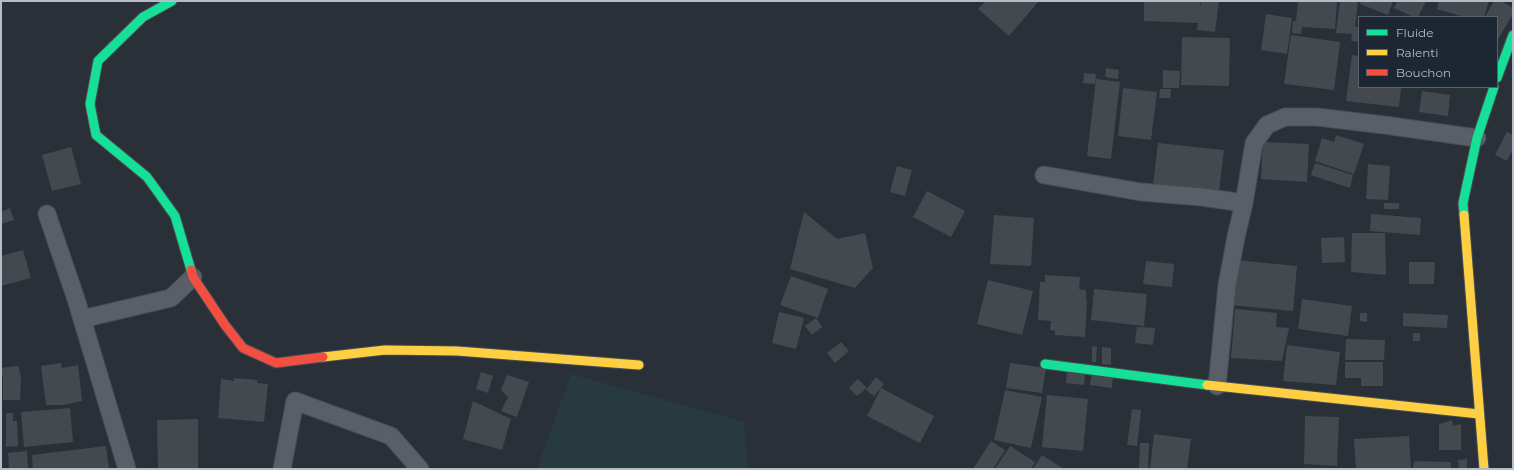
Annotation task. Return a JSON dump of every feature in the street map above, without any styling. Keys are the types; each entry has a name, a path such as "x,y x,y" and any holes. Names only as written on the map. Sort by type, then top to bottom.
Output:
{"street":[{"path":"172,1 144,17 98,60 90,104 96,135 147,177 175,216 193,277 225,325 243,348 276,363 385,350 457,351 639,364"},
{"path":"1498,75 1513,35"},
{"path":"1484,469 1463,203 1477,138 1494,88"},
{"path":"1217,386 1227,285 1236,236 1244,203 1254,143 1267,125 1285,117 1317,117 1384,124 1477,138"},
{"path":"1044,175 1141,192 1202,197 1244,203"},
{"path":"47,214 82,319 127,469"},
{"path":"82,319 171,298 193,277"},
{"path":"1045,364 1217,386 1479,414"},
{"path":"282,469 295,401 391,436 420,469"}],"green space":[{"path":"571,374 744,422 748,469 537,469"}],"building":[{"path":"986,1 1039,1 1009,36 978,9"},
{"path":"1144,1 1200,1 1200,7 1201,1 1219,1 1215,32 1197,30 1198,23 1144,21"},
{"path":"1298,1 1337,1 1335,29 1302,27 1301,34 1292,33 1293,21 1296,21"},
{"path":"1340,1 1358,1 1355,27 1358,27 1358,42 1351,41 1352,34 1336,33"},
{"path":"1361,1 1393,1 1388,15 1360,4"},
{"path":"1397,1 1426,1 1418,16 1412,16 1394,8"},
{"path":"1439,1 1489,1 1484,16 1461,16 1437,9"},
{"path":"1494,1 1501,1 1513,8 1513,14 1498,39 1498,16 1486,16"},
{"path":"1266,14 1292,18 1287,54 1261,50"},
{"path":"1291,35 1340,42 1334,90 1284,84"},
{"path":"1182,37 1230,38 1229,86 1181,85"},
{"path":"1352,55 1358,56 1358,88 1401,88 1399,107 1346,101"},
{"path":"1106,68 1119,70 1118,79 1105,77"},
{"path":"1163,70 1180,71 1179,88 1163,88"},
{"path":"1084,73 1096,74 1095,84 1083,83"},
{"path":"1096,79 1120,82 1111,159 1087,156"},
{"path":"1123,88 1157,92 1151,140 1118,136"},
{"path":"1160,89 1171,89 1170,98 1159,98"},
{"path":"1422,91 1450,95 1448,116 1419,112"},
{"path":"1507,132 1513,135 1513,149 1507,161 1495,155"},
{"path":"1336,135 1364,144 1354,174 1315,161 1322,138 1334,142"},
{"path":"1263,142 1309,144 1307,182 1261,179"},
{"path":"1158,143 1224,150 1219,192 1153,184"},
{"path":"71,147 81,184 52,191 42,155"},
{"path":"1315,163 1353,175 1350,188 1311,175"},
{"path":"1368,164 1390,166 1388,200 1366,199"},
{"path":"897,166 912,170 905,196 890,192"},
{"path":"927,191 965,211 951,237 913,217"},
{"path":"1384,203 1399,203 1399,209 1384,209"},
{"path":"10,208 14,220 1,224 1,212"},
{"path":"804,212 837,239 865,233 873,268 855,288 790,269"},
{"path":"1371,214 1421,218 1420,235 1370,231"},
{"path":"994,215 1034,218 1031,266 990,264"},
{"path":"1352,233 1385,233 1386,275 1351,272"},
{"path":"1344,237 1345,262 1322,263 1321,238"},
{"path":"23,250 31,278 1,286 1,256"},
{"path":"1235,260 1297,266 1293,311 1230,305"},
{"path":"1146,261 1174,264 1172,287 1143,284"},
{"path":"1409,262 1435,262 1434,284 1409,284"},
{"path":"1045,275 1080,277 1079,289 1086,290 1087,300 1085,337 1055,335 1055,331 1050,330 1051,321 1038,320 1040,282 1045,282"},
{"path":"791,276 828,289 818,318 780,305"},
{"path":"988,280 1033,291 1022,335 977,324"},
{"path":"1094,289 1147,294 1144,326 1091,320"},
{"path":"1302,299 1352,306 1348,336 1298,329"},
{"path":"1235,309 1277,313 1276,327 1289,328 1282,361 1231,358"},
{"path":"779,312 804,318 796,349 772,343"},
{"path":"1360,313 1367,313 1367,322 1360,321"},
{"path":"1403,313 1448,315 1447,328 1403,326"},
{"path":"816,318 822,327 812,335 805,326"},
{"path":"1137,327 1155,328 1153,345 1135,343"},
{"path":"1413,333 1420,333 1420,341 1413,341"},
{"path":"1346,339 1385,340 1384,360 1345,360"},
{"path":"841,342 849,351 835,363 827,353"},
{"path":"1287,345 1340,352 1336,385 1283,381"},
{"path":"1092,346 1097,347 1096,362 1092,362"},
{"path":"1102,347 1111,348 1111,365 1102,364"},
{"path":"1345,362 1383,362 1383,386 1361,386 1361,378 1345,378"},
{"path":"61,363 62,368 78,365 82,401 64,405 46,405 41,366"},
{"path":"1010,363 1046,368 1042,393 1006,388"},
{"path":"18,366 21,377 20,400 3,400 3,378 1,368"},
{"path":"481,372 493,376 488,393 476,389"},
{"path":"1067,372 1085,374 1084,385 1066,383"},
{"path":"1092,373 1113,376 1112,388 1090,385"},
{"path":"507,375 529,382 517,417 501,411 508,397 501,390"},
{"path":"876,377 884,384 874,396 866,390"},
{"path":"234,378 257,380 257,383 268,384 264,422 218,418 221,379 234,381"},
{"path":"858,379 867,388 857,396 849,388"},
{"path":"881,388 934,416 920,443 867,416"},
{"path":"1005,390 1042,397 1031,448 994,440"},
{"path":"1047,395 1088,399 1083,451 1042,447"},
{"path":"473,401 511,419 502,450 463,439"},
{"path":"70,408 73,442 24,447 21,412"},
{"path":"1132,409 1141,410 1137,446 1127,445"},
{"path":"6,413 13,413 13,421 17,421 18,446 6,447"},
{"path":"1305,416 1339,417 1337,466 1304,464"},
{"path":"198,419 198,469 158,469 157,420"},
{"path":"1452,420 1453,426 1461,424 1461,450 1439,450 1439,424"},
{"path":"1154,434 1191,439 1187,469 1150,469"},
{"path":"1409,436 1411,469 1356,469 1354,439"},
{"path":"991,441 1005,450 993,469 973,469"},
{"path":"1140,443 1149,443 1148,469 1139,468"},
{"path":"106,446 109,469 33,469 32,455"},
{"path":"1010,446 1035,462 1031,469 995,469"},
{"path":"27,451 28,469 9,469 8,453"},
{"path":"1042,455 1064,469 1033,469"},
{"path":"1467,459 1467,469 1459,469 1458,460"},
{"path":"1414,461 1451,462 1451,469 1413,469"}],"traffic: fast":[{"path":"172,1 143,17 98,61 90,104 96,135 147,177 175,216 191,270"},
{"path":"1498,75 1513,35"},
{"path":"1464,215 1463,203 1477,138 1494,88"},
{"path":"1045,364 1207,385"}],"traffic: slow":[{"path":"1464,215 1484,469"},
{"path":"323,357 385,350 457,351 639,365"},
{"path":"1207,385 1479,414"}],"traffic: jam":[{"path":"191,270 193,277 225,325 243,348 276,363 323,357"}]}
